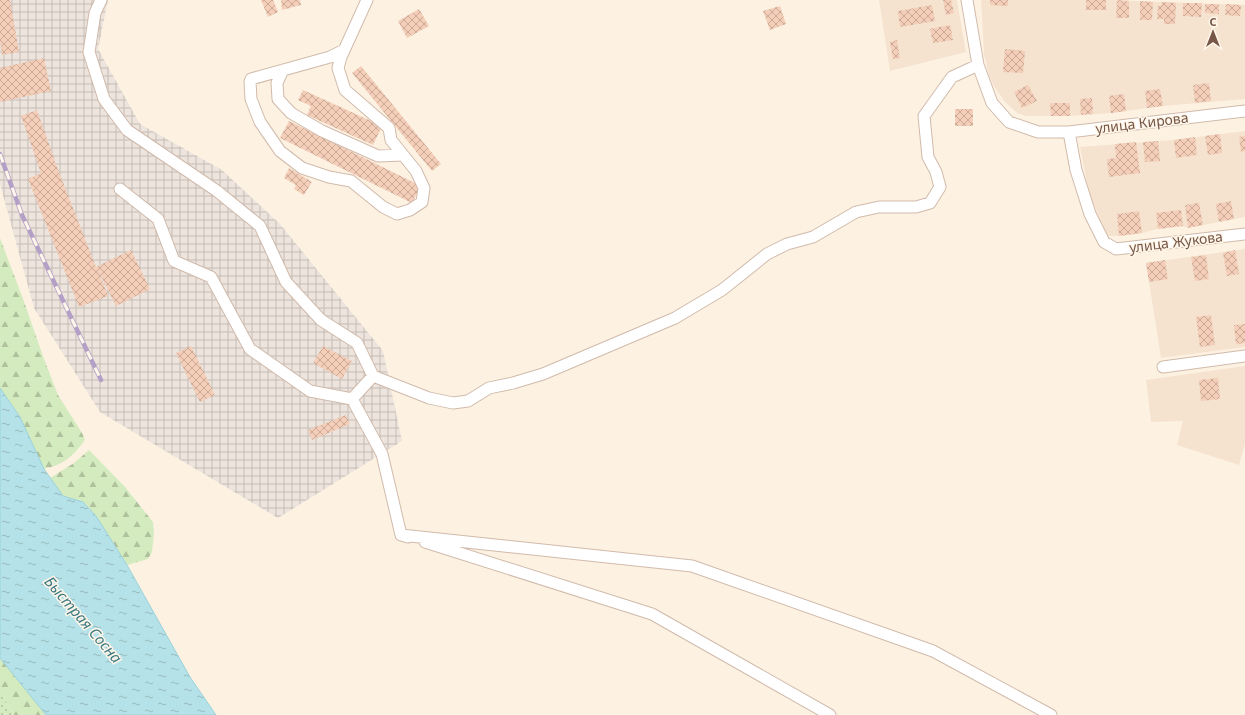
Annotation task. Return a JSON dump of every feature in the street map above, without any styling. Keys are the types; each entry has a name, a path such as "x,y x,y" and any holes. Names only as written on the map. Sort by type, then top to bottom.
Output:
{"street":[{"path":"101,0 95,13 89,52 104,99 127,130 217,191 260,226 286,282 322,320 357,343 373,376 429,398 453,403 468,401 489,388 543,374 675,318 722,290 767,254 787,244 813,237 856,212 879,207 916,207 930,203 940,187 936,172 928,157 924,116 952,77 978,65"},
{"path":"344,50 330,57 251,79 251,99 260,122 280,151 302,168 329,177 351,181 383,207 397,214 410,210 422,202 424,188 416,171 392,140 389,128 345,90 338,68 340,57 344,50 366,0"},
{"name":"улица Кирова","path":"967,0 978,65 992,103 1009,122 1038,132 1069,132 1245,111"},
{"path":"283,70 277,83 278,99 291,113 322,131 378,156 403,154"},
{"name":"улица Жукова","path":"1069,132 1076,170 1090,214 1104,242 1116,249 1245,234"},
{"path":"120,189 158,219 174,261 211,277 250,349 310,391 352,399"},
{"path":"1163,367 1245,356"},
{"path":"352,399 373,376"},
{"path":"352,399 382,454 401,535"},
{"path":"401,535 652,614 830,715"},
{"path":"401,535 692,566 933,652 1051,715"}],"shaded area":[{"path":"0,0 108,0 98,49 140,124 222,170 280,224 383,351 402,441 278,518 100,412 34,308 0,184"},
{"path":"879,0 957,0 966,52 890,71"},
{"path":"981,0 1112,0 1245,5 1245,99 1070,116 1026,116 1017,113 1005,102 989,76 984,54"},
{"path":"1245,131 1245,217 1188,228 1183,226 1158,229 1142,233 1107,236 1089,193 1080,147 1174,140"},
{"path":"1245,249 1245,347 1161,358 1146,263"},
{"path":"1245,366 1245,444 1239,465 1177,445 1183,421 1151,422 1146,380"}],"green space":[{"path":"0,238 58,395 85,440 68,459 57,465 44,469 20,417 0,388"},
{"path":"89,450 125,487 153,522 154,533 152,552 148,559 127,565 96,516 83,502 63,496 50,478 74,463"},
{"path":"0,658 46,715 14,715 0,692"},
{"path":"0,692 14,715 0,715"}],"water":[{"name":"Быстрая Сосна","path":"0,388 20,417 44,469 63,496 83,502 96,516 127,565 190,677 216,715 46,715 0,658"}],"building":[{"path":"0,0 10,0 19,52 2,55 0,42"},
{"path":"261,0 273,0 278,12 268,17"},
{"path":"281,0 300,0 301,5 282,10"},
{"path":"943,0 951,0 954,13 946,15"},
{"path":"990,0 1008,0 1008,6 990,5"},
{"path":"1086,0 1106,0 1106,10 1086,10"},
{"path":"1117,0 1129,1 1129,18 1116,18"},
{"path":"1140,1 1153,2 1152,20 1140,20"},
{"path":"1162,2 1176,3 1175,24 1164,24 1164,19 1157,19 1158,6 1161,6"},
{"path":"1183,3 1202,3 1201,17 1183,16"},
{"path":"1205,4 1219,4 1219,14 1205,13"},
{"path":"1226,4 1241,5 1240,16 1225,15"},
{"path":"932,5 935,21 900,27 898,11"},
{"path":"780,6 786,24 770,30 763,11"},
{"path":"419,9 429,26 407,38 398,21"},
{"path":"950,25 953,40 933,43 930,29"},
{"path":"897,40 900,58 893,59 890,42"},
{"path":"1005,49 1025,51 1023,73 1003,72"},
{"path":"44,58 51,91 0,102 0,68"},
{"path":"361,66 441,164 432,171 352,73"},
{"path":"1209,83 1211,101 1195,103 1193,85"},
{"path":"1028,85 1037,101 1022,108 1014,92"},
{"path":"1160,89 1163,106 1147,108 1145,91"},
{"path":"303,90 382,126 373,145 307,115 311,106 298,100"},
{"path":"1124,94 1126,111 1111,113 1109,96"},
{"path":"1092,98 1093,114 1081,115 1080,99"},
{"path":"1050,103 1070,103 1070,116 1051,116"},
{"path":"955,109 973,109 973,126 955,126"},
{"path":"37,110 57,167 96,267 131,250 150,289 116,306 98,270 108,296 79,307 28,179 41,173 21,116"},
{"path":"289,121 421,186 412,203 280,138"},
{"path":"1220,134 1222,153 1208,155 1205,136"},
{"path":"1245,136 1245,151 1241,152 1239,137"},
{"path":"1195,137 1197,155 1176,158 1174,140"},
{"path":"1158,141 1160,161 1145,162 1143,142"},
{"path":"1136,142 1140,173 1109,177 1107,159 1116,158 1115,144"},
{"path":"289,168 312,182 304,195 294,189 296,185 284,178"},
{"path":"1231,201 1234,219 1219,222 1216,204"},
{"path":"1199,203 1203,225 1188,228 1185,205"},
{"path":"1181,210 1183,226 1158,229 1156,213"},
{"path":"1139,211 1142,233 1119,236 1117,214"},
{"path":"1235,250 1239,274 1227,276 1223,253"},
{"path":"1206,255 1209,279 1195,281 1191,257"},
{"path":"1165,260 1168,279 1149,282 1146,263"},
{"path":"1211,315 1215,345 1200,347 1196,317"},
{"path":"1245,324 1245,343 1236,344 1234,325"},
{"path":"191,346 215,395 200,402 176,353"},
{"path":"323,346 352,361 342,379 313,363"},
{"path":"1218,378 1220,399 1201,401 1199,380"},
{"path":"346,415 350,424 312,440 308,430"}],"railway":[{"path":"0,154 22,215 101,380"}]}
